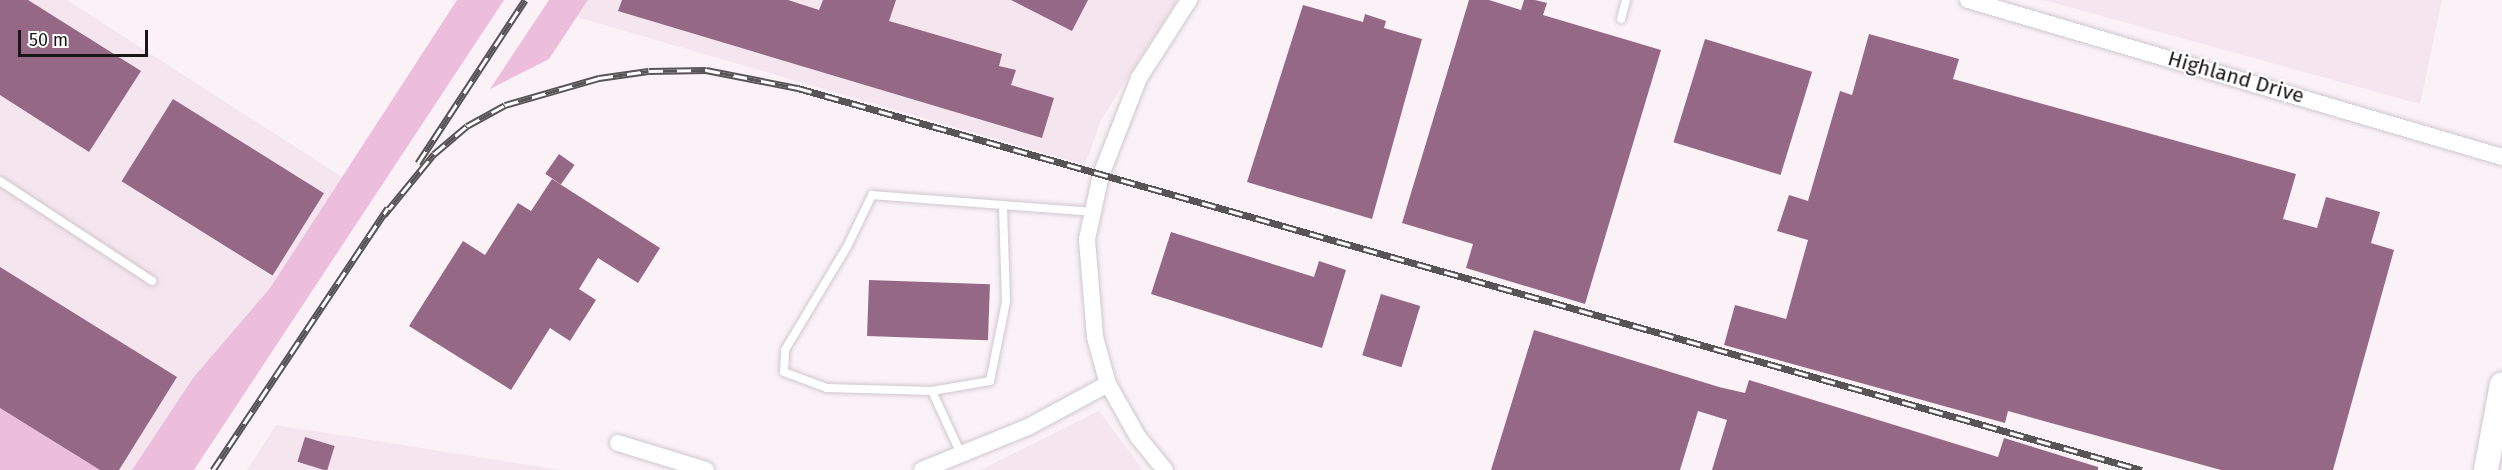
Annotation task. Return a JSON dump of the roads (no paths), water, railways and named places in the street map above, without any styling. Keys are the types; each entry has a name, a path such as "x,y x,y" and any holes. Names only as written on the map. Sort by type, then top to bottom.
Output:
{"main road":[{"path":"2486,470 2502,384"}],"street":[{"path":"1165,470 1138,437 1108,384 1095,337 1089,288 1088,239 1101,175 1139,78 1189,0"},
{"name":"Highland Drive","path":"1968,0 2502,157"},
{"path":"922,470 1028,427 1108,384"},
{"path":"618,443 706,470"}],"lane":[{"path":"1621,19 1626,0"},
{"path":"0,181 152,281"},
{"path":"1003,205 1006,302 990,381 932,391 827,388 784,372 785,350 847,247 872,195 1003,205 1093,212"},
{"path":"932,391 961,454"}],"railway":[{"path":"418,163 525,0"},
{"path":"384,215 434,154 467,126 505,105 599,78 649,71 706,70 798,88 2142,470"},
{"path":"213,470 388,208"}]}
